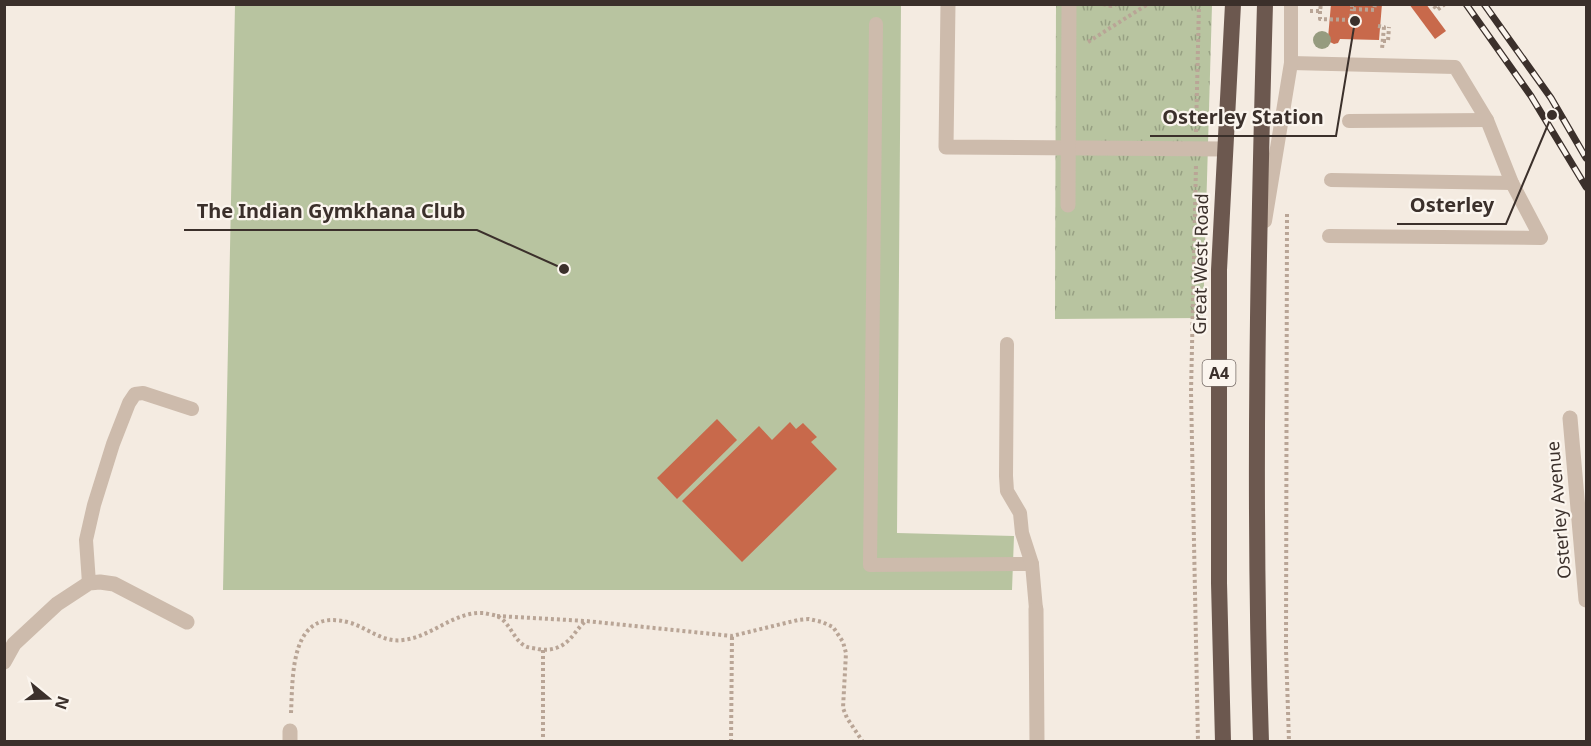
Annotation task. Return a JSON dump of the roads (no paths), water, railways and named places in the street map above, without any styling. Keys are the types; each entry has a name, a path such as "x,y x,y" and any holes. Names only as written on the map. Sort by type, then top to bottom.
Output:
{"highway":[{"name":"Great West Road","path":"1223,741 1219,583 1219,270 1233,4"},
{"name":"A4","path":"1261,741 1258,650 1257,270 1265,4"}],"street":[{"path":"948,4 946,147 1224,149"},
{"path":"1068,205 1069,4"},
{"name":"Osterley Avenue","path":"1570,418 1587,600"},
{"path":"4,662 14,644 57,604 89,583 114,584 187,622"},
{"path":"1036,609 1037,741"}],"lane":[{"path":"1257,270 1291,63 1291,4"},
{"path":"876,24 870,564 1032,564"},
{"path":"1291,63 1455,67 1487,120 1512,183 1541,238 1329,236"},
{"path":"1348,122 1487,120"},
{"path":"1331,180 1512,183"},
{"path":"1007,344 1007,491 1020,513 1022,534 1032,564 1036,609"},
{"path":"89,583 86,540 113,444 129,403 135,394 143,393 192,409"}],"railway":[{"path":"1466,4 1531,96 1586,187"},
{"path":"1484,4 1551,98 1586,158"}],"place":[{"name":"Osterley Station","path":"1355,21"},
{"name":"Osterley","path":"1552,115"},
{"name":"The Indian Gymkhana Club","path":"564,269"}]}
